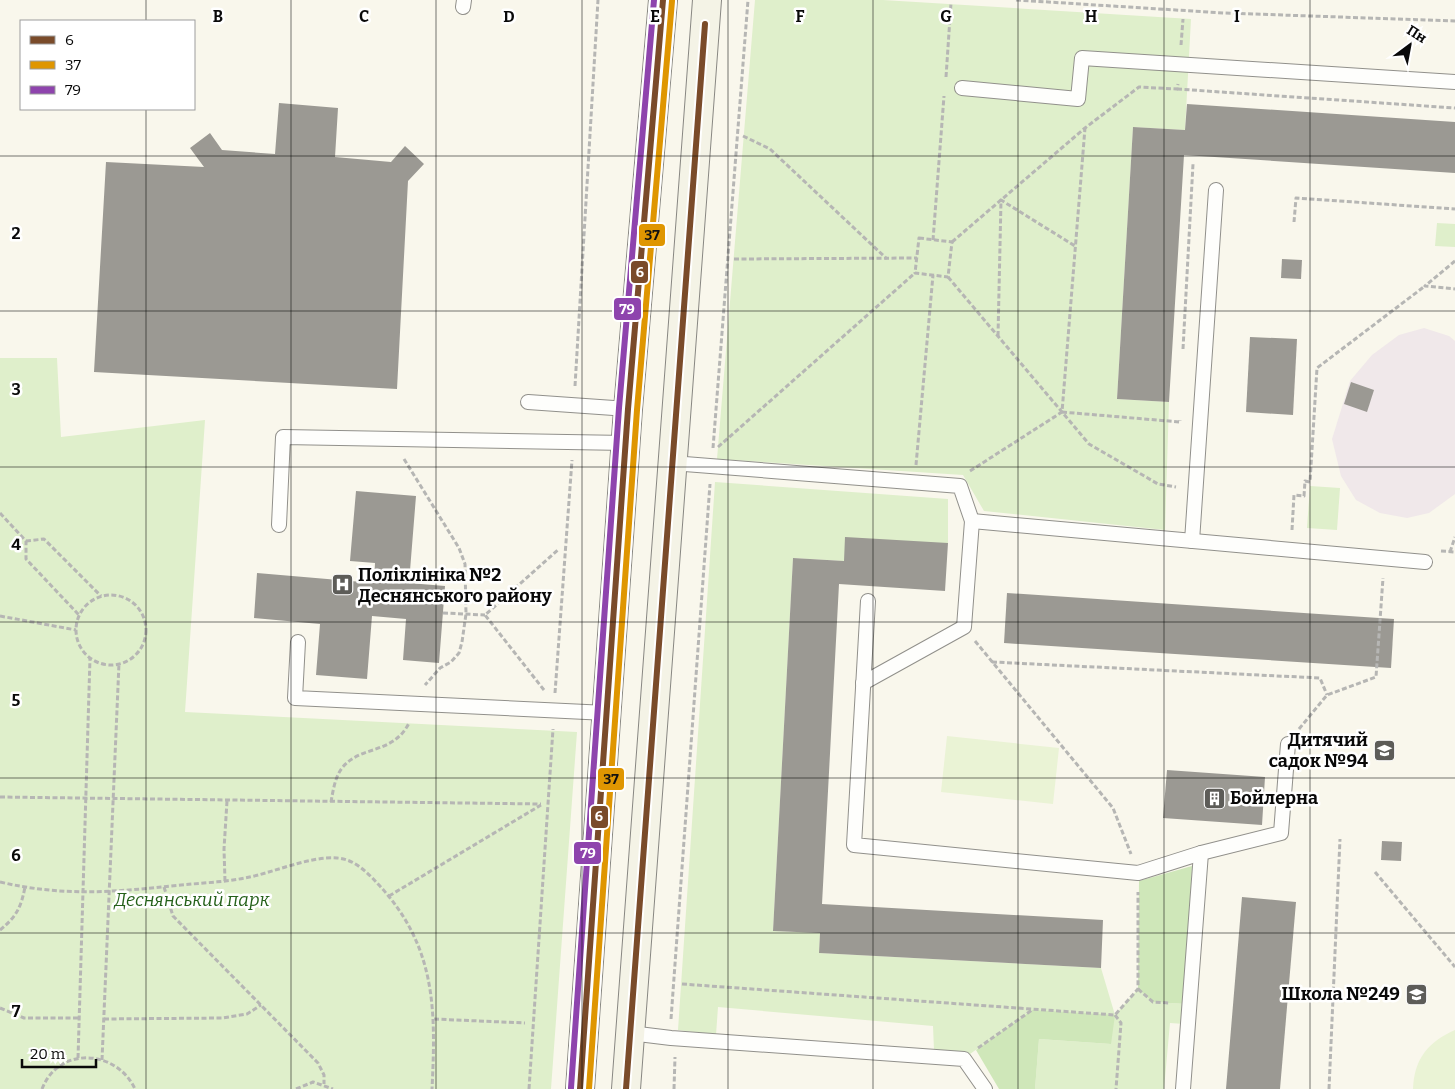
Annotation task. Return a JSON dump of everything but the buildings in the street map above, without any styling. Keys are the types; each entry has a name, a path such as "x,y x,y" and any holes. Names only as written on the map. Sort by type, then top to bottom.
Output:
{"main road":[{"path":"580,1089 628,409 663,0"},
{"path":"626,1089 707,0"}],"lane":[{"path":"962,88 1078,99 1082,58 1455,82"},
{"path":"1192,541 1216,190"},
{"path":"528,402 628,409"},
{"path":"279,525 283,437 573,441 626,444"},
{"path":"672,463 960,486 972,521 964,627 862,683"},
{"path":"972,521 1425,562"},
{"path":"868,601 854,845 1138,873 1201,853 1281,833 1288,744"},
{"path":"298,642 295,698 607,713"},
{"path":"1183,1089 1201,853"},
{"path":"630,1033 671,1038 964,1059 985,1089"}],"path":[{"path":"574,405 598,0"},
{"path":"674,1089 676,1052 671,1038 748,0"},
{"path":"1016,0 1224,13 1455,21"},
{"path":"945,83 951,3"},
{"path":"1177,89 1182,19"},
{"path":"948,277 952,242 1085,128 1139,87 1455,108"},
{"path":"933,240 944,92"},
{"path":"1062,412 1085,128"},
{"path":"744,136 770,149 887,258"},
{"path":"1183,352 1193,164"},
{"path":"1294,222 1296,198 1455,209"},
{"path":"1001,200 1076,246"},
{"path":"998,336 1001,200"},
{"path":"718,446 915,273 919,238 952,242"},
{"path":"734,259 916,258"},
{"path":"1292,530 1294,495 1304,496 1305,481 1310,482 1317,368 1455,262"},
{"path":"915,273 948,277 1089,444 1158,484 1196,490"},
{"path":"915,483 933,275"},
{"path":"1425,286 1455,289"},
{"path":"946,485 1062,412 1180,422 1180,412"},
{"path":"331,802 342,768 352,760 394,742 408,726 426,683 440,668 452,662 459,653 466,614 465,564 459,548 392,438"},
{"path":"529,1089 573,441"},
{"path":"0,513 26,541 26,559 79,615"},
{"path":"1450,552 1455,537"},
{"path":"26,541 44,539 101,596"},
{"path":"443,613 485,615 559,549"},
{"path":"1288,744 1327,695 1376,677 1385,559"},
{"path":"112,595 127,600 140,610 144,620 143,642 130,659 119,664 99,662 90,658 82,650 76,630 79,615 84,607 101,596 112,595"},
{"path":"485,615 549,696"},
{"path":"0,616 76,630"},
{"path":"964,627 1114,808 1138,873 1138,989 1115,1015"},
{"path":"78,1058 90,658"},
{"path":"992,662 1320,678 1327,695"},
{"path":"102,1060 115,799 119,664"},
{"path":"0,797 541,804 389,896"},
{"path":"225,881 224,849 227,801"},
{"path":"1330,1089 1340,839"},
{"path":"0,882 25,888 83,893 110,893 225,881 338,858 352,862 365,871 389,896 412,929 421,950 432,1001 432,1089"},
{"path":"1375,872 1455,967"},
{"path":"164,887 173,916 318,1063 324,1075 324,1084"},
{"path":"0,930 17,915 21,907 25,888"},
{"path":"682,984 1115,1015 1121,1023 1116,1089"},
{"path":"1138,989 1153,1002 1189,1004"},
{"path":"104,1019 222,1018 247,1014 260,1005"},
{"path":"0,1008 24,1018 79,1018"},
{"path":"964,1059 1032,1010"},
{"path":"433,1019 525,1023"},
{"path":"42,1089 53,1072 64,1063 78,1058 93,1057 120,1068 135,1089"},
{"path":"296,1089 313,1082 324,1084 333,1089"}],"shaded area":[{"path":"1424,328 1449,336 1455,341 1455,494 1429,513 1407,518 1380,513 1356,500 1341,476 1332,439 1350,381 1372,355 1399,335"}],"green space":[{"path":"755,0 883,0 1191,19 1185,130 1133,127 1117,399 1169,402 1165,530 984,511 963,475 717,459"},
{"path":"1437,223 1455,224 1455,247 1435,246"},
{"name":"Деснянський парк","path":"0,358 57,358 61,437 205,420 185,712 577,732 551,1089 0,1089"},
{"path":"715,482 948,499 948,543 844,561 793,558 773,931 820,933 819,953 1101,968 1115,1015 1138,989 1153,1002 1186,1004 1184,1024 1170,1023 1164,1089 1035,1089 1039,1039 1111,1044 1032,1010 970,1054 934,1050 933,1026 718,1007 716,1035 678,1030"},
{"path":"1310,486 1340,488 1337,530 1307,528"},
{"path":"947,736 1059,748 1053,804 941,792"},
{"path":"1192,866 1186,1004 1153,1002 1138,989 1139,881"},
{"path":"1032,1010 1115,1015 1111,1044 1039,1039 1035,1089 999,1089 976,1050"},
{"path":"1455,1030 1455,1089 1413,1089 1416,1069 1424,1053 1437,1040"}],"transit line":[{"name":"79","path":"571,1088 619,408 654,0"},
{"name":"6","path":"580,1089 628,409 663,0"},
{"name":"37","path":"589,1089 637,410 672,1"},
{"name":"6","path":"626,1089 705,24"}],"place":[{"name":"Поліклініка №2 Деснянського району","path":"342,585"},
{"name":"Дитячий садок №94","path":"1384,750"},
{"name":"Бойлерна","path":"1214,798"},
{"name":"Школа №249","path":"1416,994"}]}
